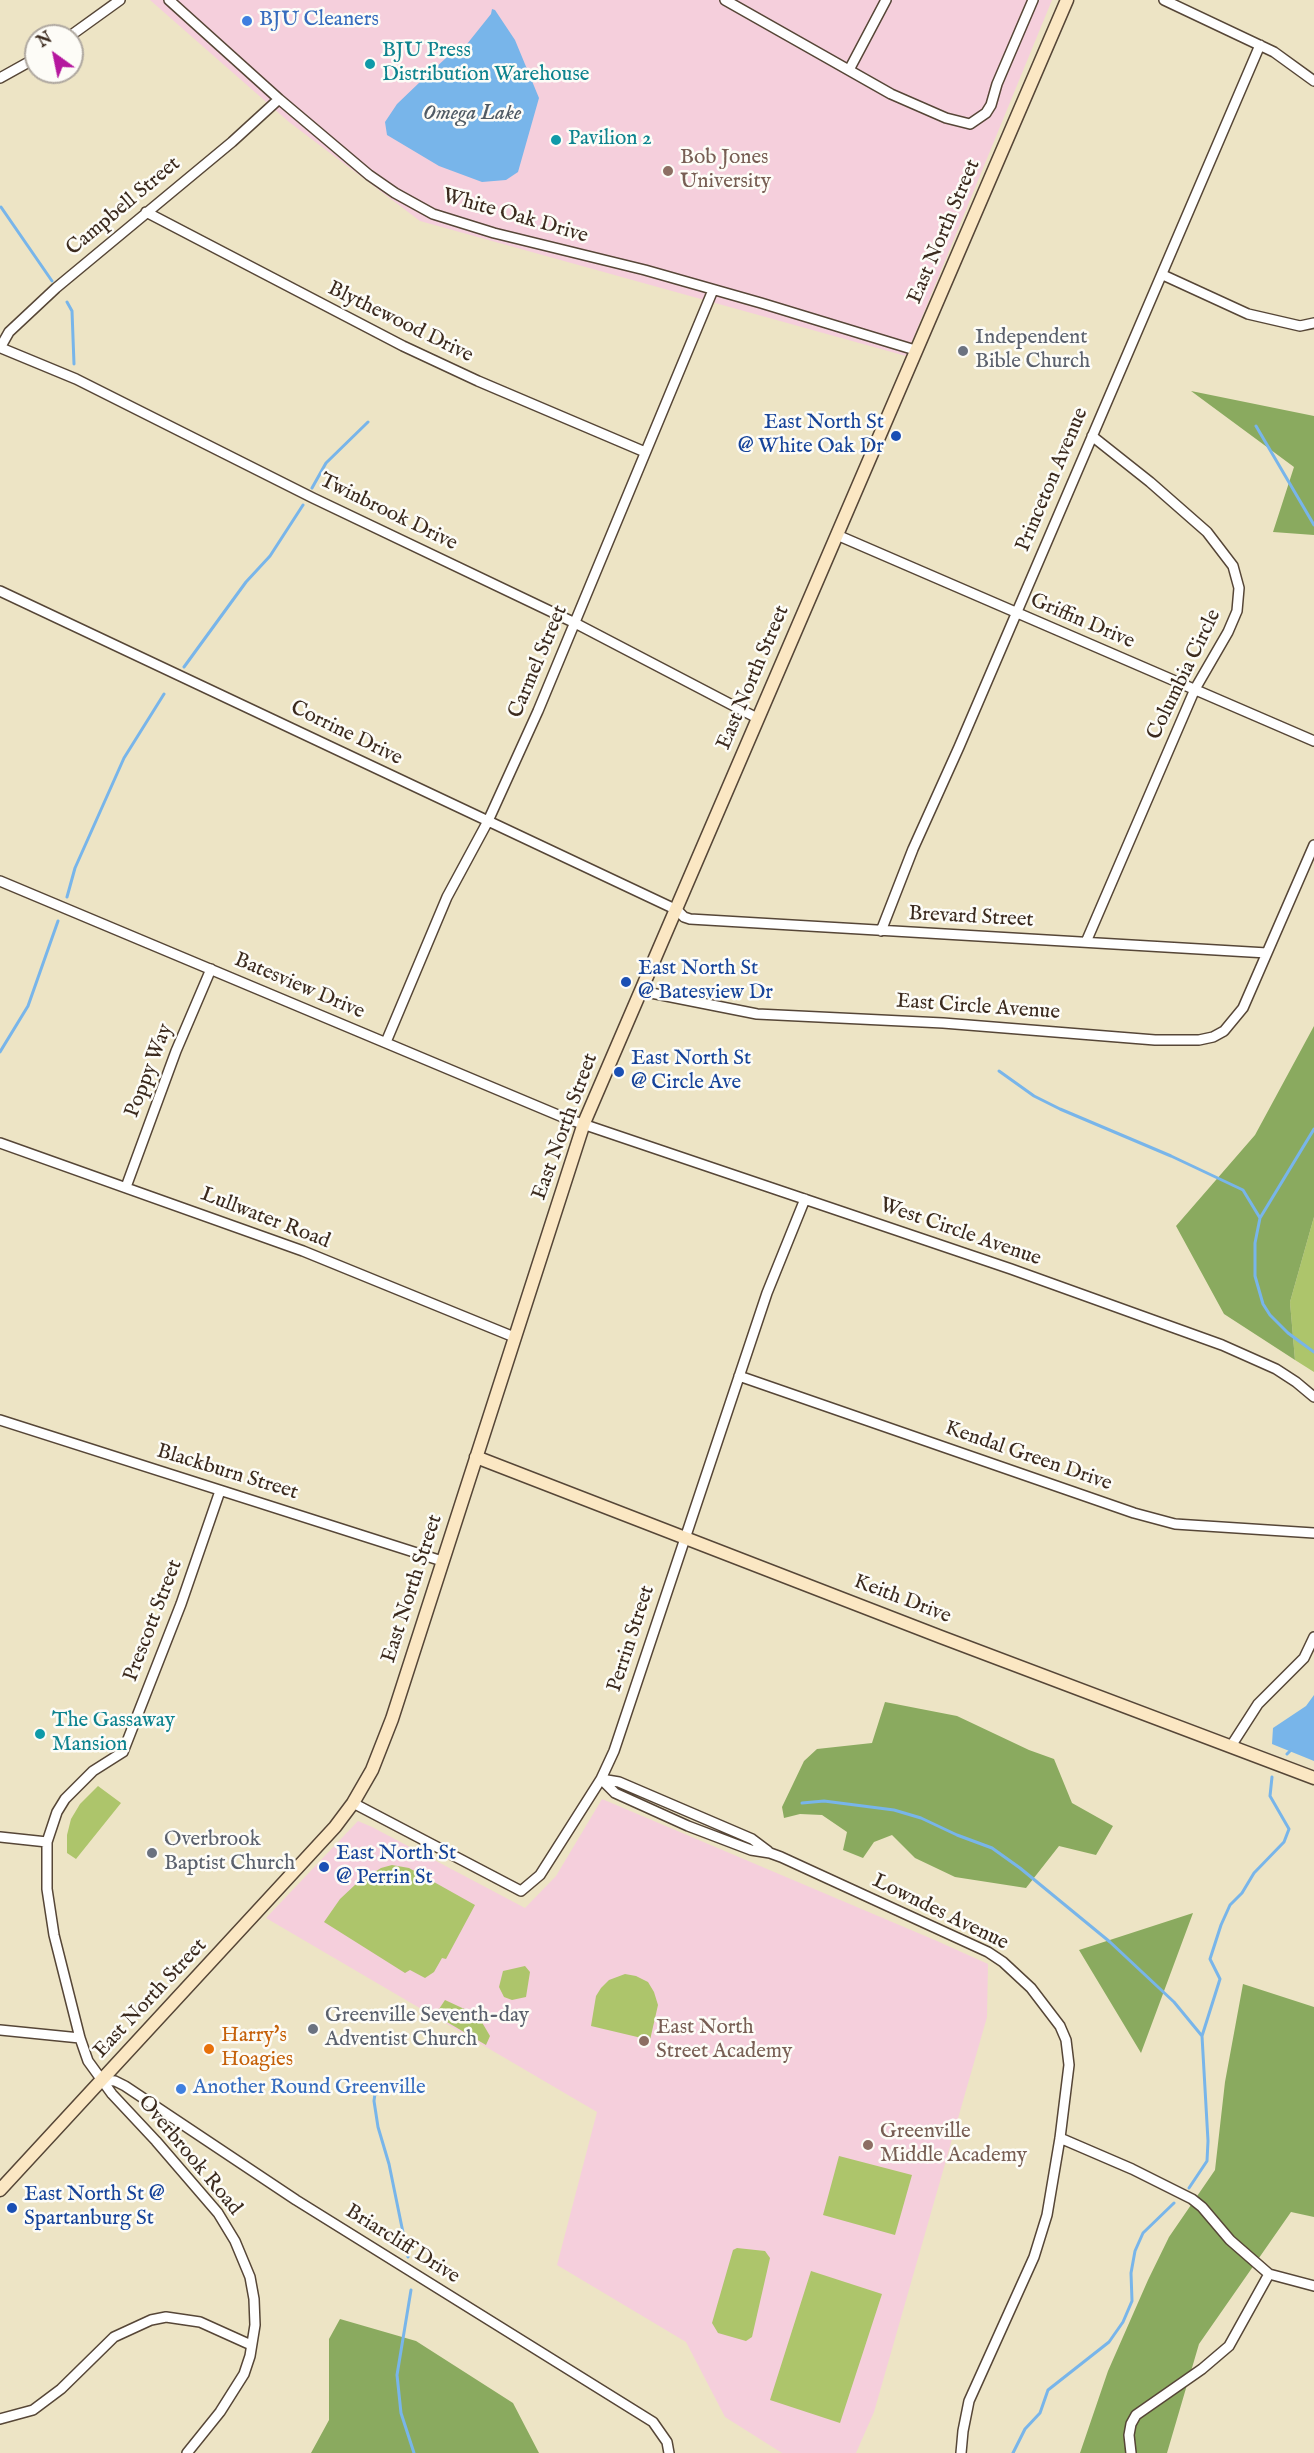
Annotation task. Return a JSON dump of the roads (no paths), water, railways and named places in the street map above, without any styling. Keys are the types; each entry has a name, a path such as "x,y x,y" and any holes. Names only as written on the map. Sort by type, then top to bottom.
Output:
{"main road":[{"name":"East North Street","path":"0,2190 306,1860 353,1803 379,1755 584,1123 1067,0"},
{"name":"Keith Drive","path":"476,1457 1314,1778"}],"street":[{"path":"84,26 120,0"},
{"name":"White Oak Drive","path":"168,0 369,175 395,194 434,214 494,233 713,290 915,350"},
{"path":"725,0 891,94 946,118 970,124 986,113 991,105 997,84 1033,0"},
{"path":"849,70 886,0"},
{"path":"1164,0 1274,52 1314,81"},
{"name":"Princeton Avenue","path":"881,931 913,849 1163,275 1260,45"},
{"path":"0,78 24,65"},
{"name":"Campbell Street","path":"0,348 9,332 19,321 232,142 279,99"},
{"name":"Blythewood Drive","path":"146,212 435,361 645,452"},
{"path":"1163,275 1248,314 1300,326 1314,323"},
{"name":"Carmel Street","path":"386,1042 447,897 488,821 575,623 713,290"},
{"name":"Twinbrook Drive","path":"0,348 76,379 313,498 575,623 757,718"},
{"name":"Columbia Circle","path":"1086,942 1195,689 1228,632 1237,611 1239,588 1233,566 1207,532 1150,482 1092,436"},
{"name":"Griffin Drive","path":"837,535 1314,741"},
{"name":"Corrine Drive","path":"0,591 677,910"},
{"name":"East Circle Avenue","path":"641,991 758,1014 943,1023 1155,1040 1199,1040 1224,1031 1238,1015 1314,845"},
{"name":"Batesview Drive","path":"0,881 565,1118 584,1123"},
{"name":"Brevard Street","path":"677,910 684,917 695,921 1267,953"},
{"name":"Poppy Way","path":"126,1187 176,1051 211,969"},
{"name":"West Circle Avenue","path":"584,1123 1011,1269 1222,1345 1276,1370 1314,1396"},
{"name":"Lullwater Road","path":"0,1143 303,1251 514,1337"},
{"name":"Perrin Street","path":"353,1803 521,1891 540,1875 601,1779 614,1751 767,1293 805,1199"},
{"name":"Kendal Green Drive","path":"739,1376 1134,1513 1175,1524 1314,1533"},
{"name":"Blackburn Street","path":"0,1420 442,1561"},
{"name":"Prescott Street","path":"103,2080 88,2061 80,2038 49,1909 46,1842 57,1812 65,1799 93,1772 123,1752 181,1604 220,1491"},
{"path":"1231,1746 1258,1704 1304,1658 1314,1637"},
{"name":"Lowndes Avenue","path":"601,1779 615,1793 688,1826 751,1850 770,1853"},
{"name":"Lowndes Avenue","path":"601,1779 619,1782 752,1839 770,1853 988,1952 1003,1962 1031,1988 1060,2026 1066,2040 1069,2065 1060,2138 1041,2239 1020,2291 975,2385 966,2415 961,2453"},
{"path":"0,1837 46,1842"},
{"path":"0,2030 80,2038"},
{"name":"Overbrook Road","path":"103,2080 112,2094 218,2213 235,2241 250,2277 255,2325 247,2365 237,2388 187,2453"},
{"name":"Briarcliff Drive","path":"103,2080 115,2081 125,2086 296,2200 653,2422 667,2442 669,2453"},
{"path":"1060,2138 1132,2169 1192,2199 1202,2207 1230,2240 1269,2274 1314,2286"},
{"path":"1131,2453 1129,2435 1136,2415 1202,2369 1229,2346 1269,2274"},
{"path":"0,2420 33,2410 61,2389 114,2337 151,2320 166,2317 200,2322 251,2345"}],"water":[{"name":"Omega Lake","path":"492,9 495,10 515,40 539,98 518,172 506,180 482,182 439,166 387,135 385,122 397,104 421,81 446,58 467,44 491,14"},
{"path":"1314,1695 1314,1761 1272,1744 1273,1728 1306,1706"}],"waterway":[{"path":"1,207 52,281"},
{"path":"67,302 72,311 74,364"},
{"path":"312,488 326,463 368,422"},
{"path":"1256,426 1314,525"},
{"path":"184,667 246,582 270,556 303,505"},
{"path":"67,897 75,868 124,758 164,694"},
{"path":"0,1052 28,1006 58,921"},
{"path":"999,1071 1034,1096 1060,1109 1171,1156 1243,1190 1260,1218"},
{"path":"1314,1129 1260,1218 1255,1243 1255,1276 1263,1304 1270,1315 1288,1333 1314,1352"},
{"path":"1287,1754 1291,1750"},
{"path":"1189,2188 1207,2161 1202,2036 1220,1979 1210,1959 1230,1905 1242,1893 1254,1873 1284,1842 1289,1829 1270,1796 1272,1777"},
{"path":"802,1803 824,1801 894,1810 921,1818 992,1848 1020,1868 1110,1942 1174,2002 1202,2036"},
{"path":"376,2086 374,2101 378,2127 389,2164 408,2257"},
{"path":"1013,2453 1025,2429 1040,2413 1048,2390 1109,2342 1123,2322 1132,2301 1131,2273 1135,2251 1143,2233 1174,2203"},
{"path":"411,2290 397,2375 401,2413 414,2453"}],"place":[{"name":"BJU Cleaners","path":"247,21"},
{"name":"BJU Press Distribution Warehouse","path":"370,64"},
{"name":"Pavilion 2","path":"556,140"},
{"name":"Bob Jones University","path":"668,171"},
{"name":"Independent Bible Church","path":"963,351"},
{"name":"East North St @ White Oak Dr","path":"896,436"},
{"name":"East North St @ Batesview Dr","path":"626,982"},
{"name":"East North St @ Circle Ave","path":"619,1072"},
{"name":"The Gassaway Mansion","path":"40,1734"},
{"name":"Overbrook Baptist Church","path":"152,1853"},
{"name":"East North St @ Perrin St","path":"324,1867"},
{"name":"Greenville Seventh-day Adventist Church","path":"313,2029"},
{"name":"East North Street Academy","path":"644,2041"},
{"name":"Harry's Hoagies","path":"209,2049"},
{"name":"Another Round Greenville","path":"181,2089"},
{"name":"Greenville Middle Academy","path":"868,2145"},
{"name":"East North St @ Spartanburg St","path":"12,2208"}]}
